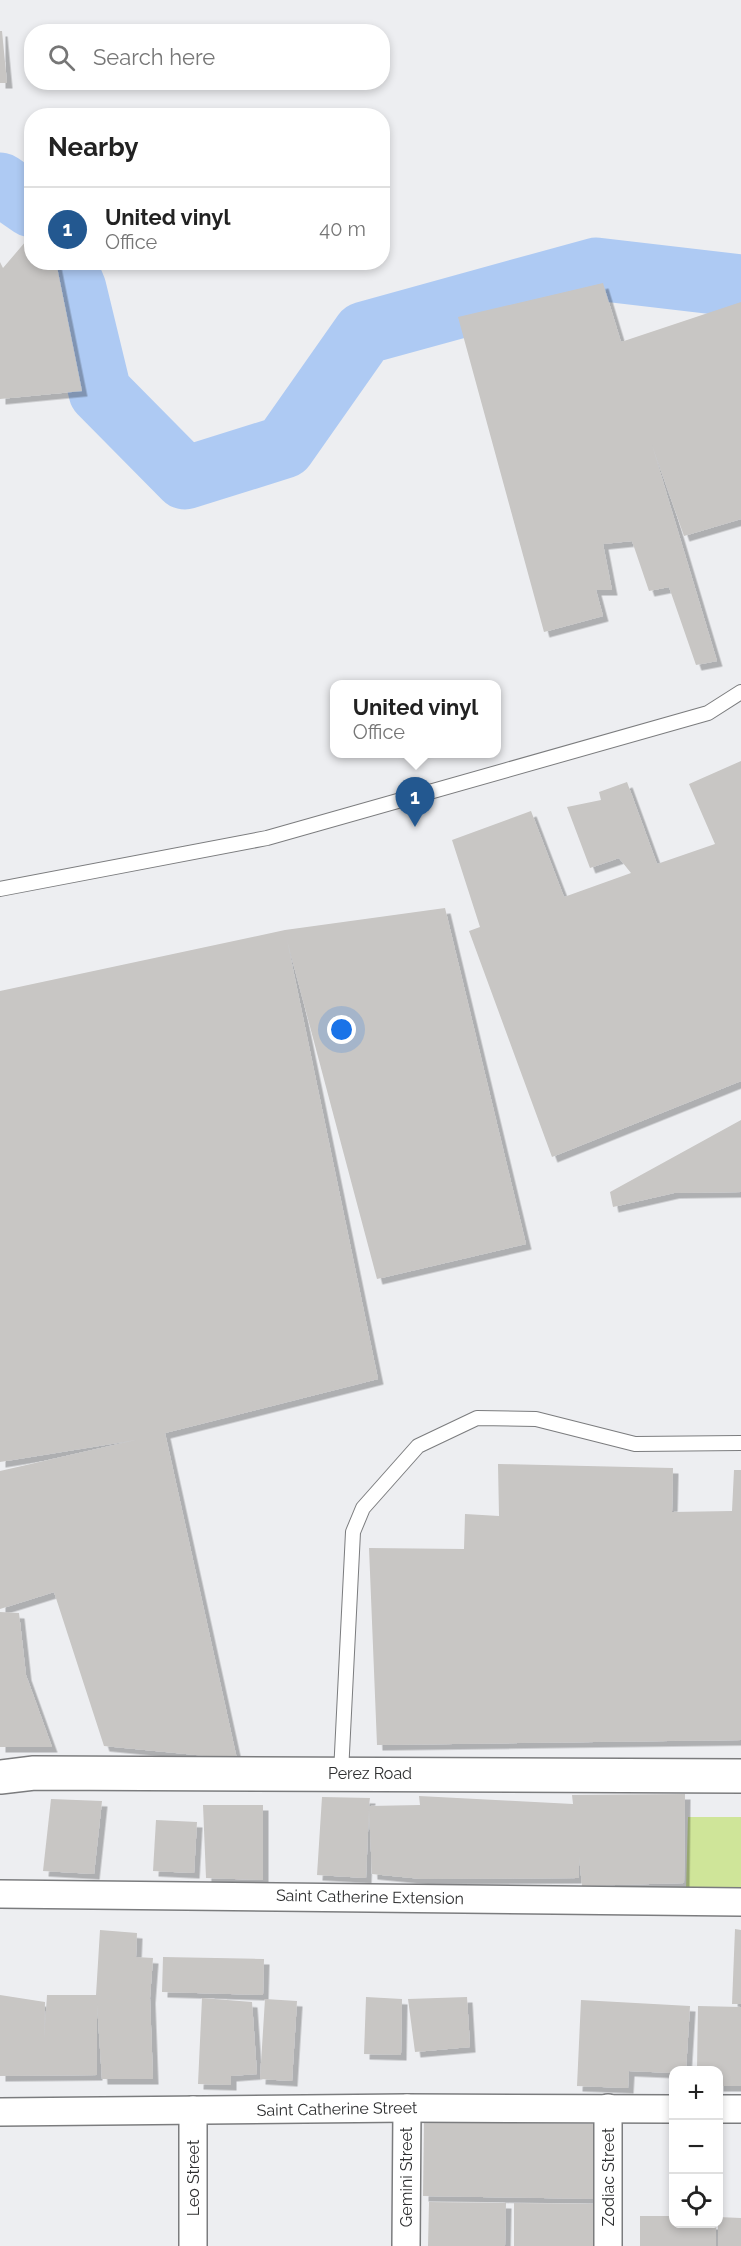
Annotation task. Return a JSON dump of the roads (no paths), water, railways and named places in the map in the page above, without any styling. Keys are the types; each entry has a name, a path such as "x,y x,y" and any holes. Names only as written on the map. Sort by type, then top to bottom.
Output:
{"street":[{"name":"Perez Road","path":"0,1777 34,1773 741,1776"},
{"name":"Saint Catherine Extension","path":"0,1894 741,1902"},
{"name":"Saint Catherine Street","path":"0,2112 406,2108 669,2109"},
{"name":"Gemini Street","path":"406,2108 406,2246"},
{"name":"Zodiac Street","path":"608,2109 608,2246"},
{"path":"723,2109 741,2109"},
{"name":"Leo Street","path":"193,2110 193,2246"}],"lane":[{"path":"0,889 267,838 708,713 741,692"},
{"path":"341,1773 353,1532 363,1508 418,1446 477,1418 536,1419 635,1444 741,1443"}],"waterway":[{"path":"0,184 24,200"},
{"path":"67,270 75,289 100,392 185,478 284,447 364,333 596,269 741,286"}],"place":[{"name":"United vinyl","path":"415,827"}]}
